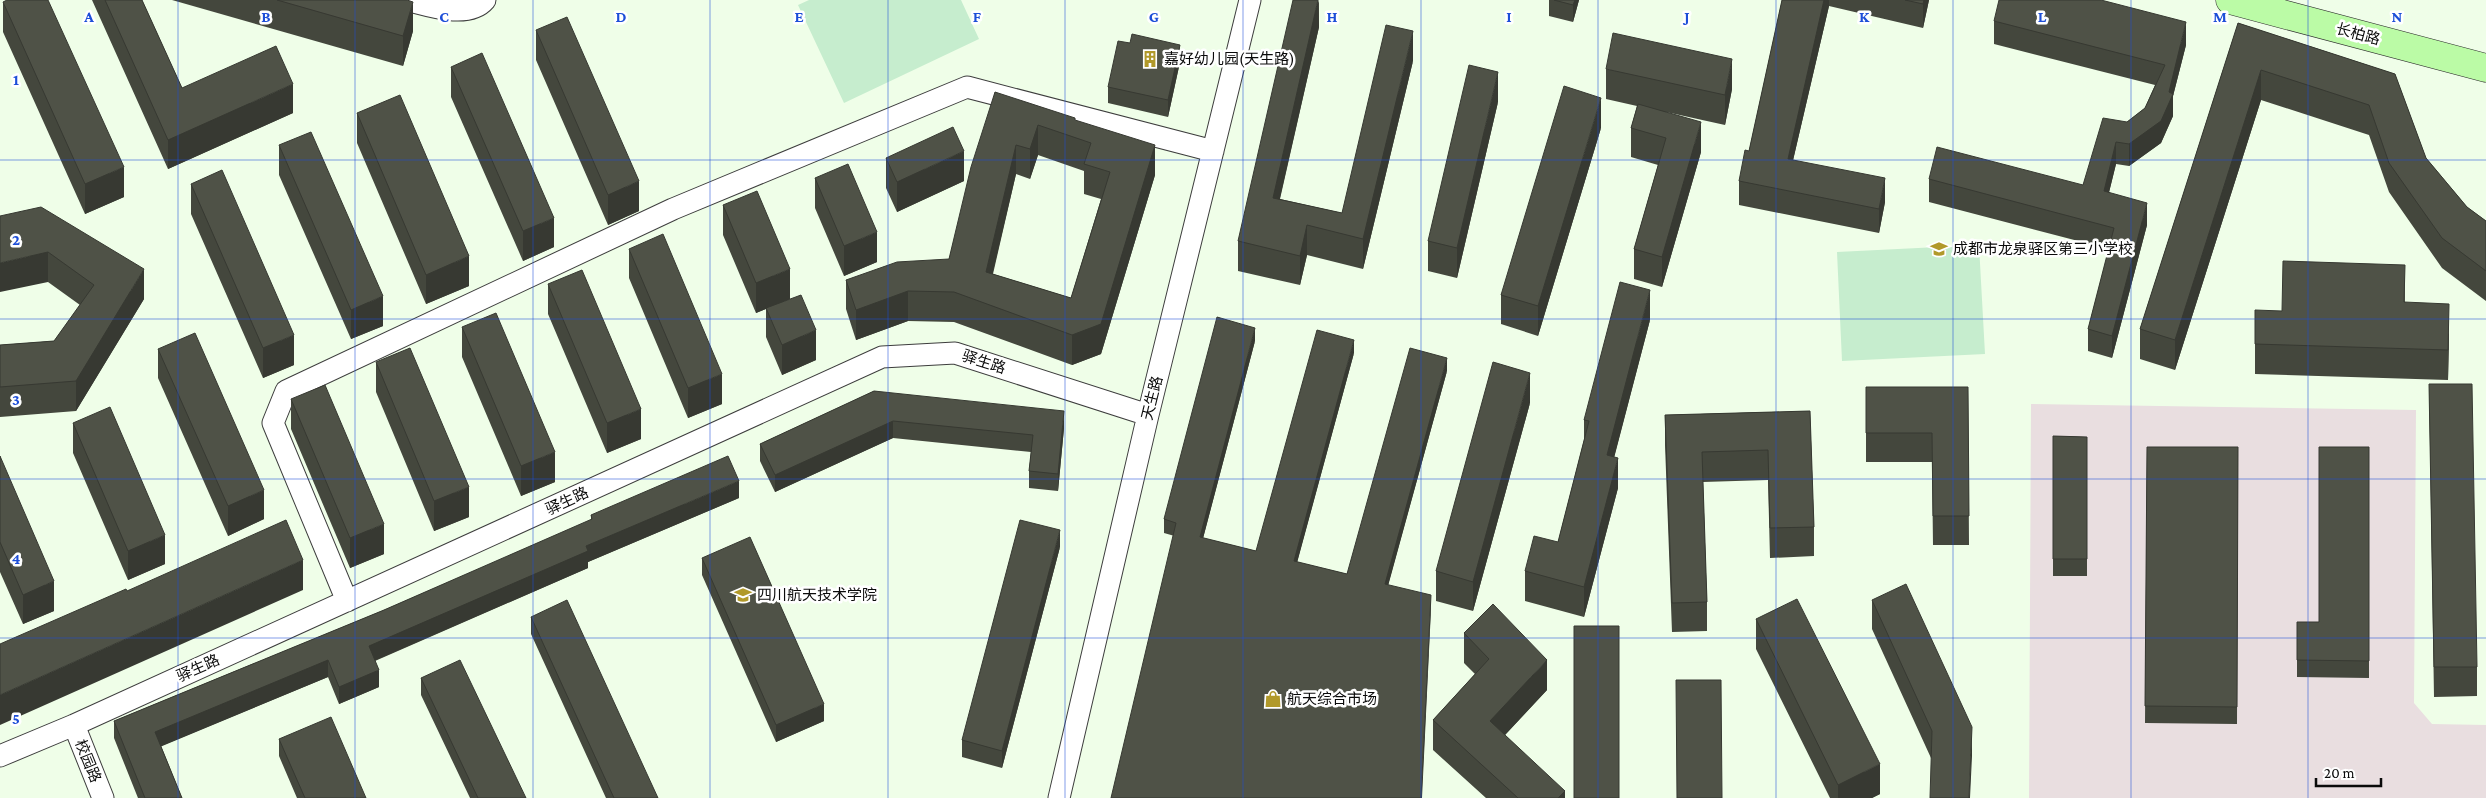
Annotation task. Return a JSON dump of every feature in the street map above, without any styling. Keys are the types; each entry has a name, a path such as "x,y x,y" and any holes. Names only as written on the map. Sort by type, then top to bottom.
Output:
{"street":[{"path":"406,0 460,10 480,5 485,0"},
{"name":"天生路","path":"1059,798 1148,415 1250,0"},
{"name":"长柏路","path":"2230,0 2486,68"},
{"path":"347,601 273,424 286,391 673,209 967,87 1213,151"},
{"name":"驿生路","path":"0,756 74,725 882,357 956,353 1148,415"},
{"name":"校园路","path":"74,725 103,798"}],"shaded area":[{"path":"2031,404 2416,410 2414,703 2432,724 2486,725 2486,798 2029,798"}],"green space":[{"path":"809,0 961,0 979,39 844,103 798,5"},
{"path":"1979,245 1985,354 1842,361 1837,252"}],"building":[{"path":"7,0 48,0 124,167 85,184 3,2"},
{"path":"105,0 142,0 182,88 276,46 293,84 168,140"},
{"path":"277,0 407,0 413,2 403,36"},
{"path":"1293,0 1318,0 1273,198 1342,213 1386,25 1413,31 1363,239 1307,225 1300,256 1238,241"},
{"path":"1554,0 1575,0 1573,5"},
{"path":"1782,0 1824,0 1788,159 1885,178 1879,209 1739,181 1745,150 1749,151"},
{"path":"1905,0 1924,0 1923,4"},
{"path":"1999,0 2101,0 2186,22 2169,92 2173,94 2161,121 2129,144 2116,142 2104,191 2147,203 2112,336 2088,329 2114,228 1929,179 1937,147 2083,185 2103,118 2127,122 2145,108 2165,65 1994,21"},
{"path":"567,17 639,181 608,195 536,30"},
{"path":"2238,23 2395,74 2426,158 2467,207 2486,221 2486,271 2442,238 2389,163 2369,105 2261,70 2175,340 2140,329"},
{"path":"1613,33 1732,59 1725,95 1606,69"},
{"path":"1132,34 1180,45 1168,100 1108,87 1118,41 1130,43"},
{"path":"482,53 554,218 523,231 451,67"},
{"path":"1469,65 1498,72 1457,248 1428,241"},
{"path":"1564,86 1601,98 1538,306 1501,295"},
{"path":"995,92 1155,145 1101,324 1072,335 954,292 908,291 856,310 846,280 897,262 949,259 971,167","holes":["1038,125 1091,143 1084,164 1110,172 1071,298 986,272 1016,145 1030,149"]},
{"path":"400,95 469,256 426,275 357,113"},
{"path":"1638,104 1701,122 1662,257 1634,249 1666,138 1631,128"},
{"path":"953,127 964,151 897,182 886,158"},
{"path":"311,132 383,296 351,310 279,145"},
{"path":"848,164 877,232 844,246 815,178"},
{"path":"222,170 294,335 263,348 191,184"},
{"path":"757,191 790,269 756,283 723,205"},
{"path":"41,207 144,269 76,381 0,387 0,345 54,341 94,285 48,252 0,263 0,216"},
{"path":"663,234 722,374 688,388 629,249"},
{"path":"2283,261 2405,265 2404,302 2449,304 2448,350 2255,344 2255,310 2282,311"},
{"path":"582,270 641,409 607,423 548,284"},
{"path":"1620,282 1650,290 1607,455 1618,458 1584,587 1525,571 1534,536 1558,542 1589,421 1584,420"},
{"path":"801,295 816,330 782,345 766,308"},
{"path":"496,313 555,452 521,466 462,327"},
{"name":"航天综合市场","path":"1217,317 1255,328 1200,537 1256,551 1317,330 1354,340 1294,561 1347,574 1410,348 1447,358 1385,584 1431,595 1421,798 1111,798 1176,523 1164,519"},
{"path":"195,333 264,490 228,506 158,349"},
{"path":"410,348 469,487 434,501 376,362"},
{"path":"1493,362 1530,373 1473,582 1436,571"},
{"path":"2429,384 2472,384 2477,667 2434,667"},
{"path":"325,385 384,524 350,538 291,399"},
{"path":"1866,387 1968,387 1969,516 1933,516 1932,433 1866,433"},
{"path":"874,391 1064,411 1058,474 1029,471 1033,435 893,421 775,475 760,444"},
{"path":"110,407 165,535 128,551 73,423"},
{"path":"1810,411 1814,527 1770,528 1768,450 1702,452 1707,602 1672,603 1665,415"},
{"path":"2053,436 2087,437 2087,559 2053,559"},
{"path":"2147,447 2238,447 2237,707 2145,706"},
{"path":"2319,447 2369,447 2369,661 2297,660 2297,622 2319,622"},
{"path":"0,456 54,581 23,595 0,542"},
{"path":"728,456 739,481 586,546 588,551 369,646 379,670 339,687 328,660 155,732 182,798 145,798 114,721 384,610 592,519 591,515"},
{"path":"286,520 303,560 0,695 0,644 126,589 127,591"},
{"path":"1020,520 1060,530 1002,751 962,740"},
{"path":"750,537 824,704 776,725 702,558"},
{"path":"1906,584 1972,727 1969,798 1930,798 1932,731 1872,600"},
{"path":"1797,599 1880,764 1838,785 1756,619"},
{"path":"567,600 658,798 614,798 531,617"},
{"path":"1493,604 1547,660 1490,721 1565,791 1558,798 1518,798 1433,720 1489,659 1464,633"},
{"path":"1574,626 1619,626 1619,798 1574,798"},
{"path":"460,660 526,798 478,798 421,678"},
{"path":"1676,680 1721,680 1722,798 1677,798"},
{"path":"331,717 366,798 305,798 279,739"}],"place":[{"name":"嘉好幼儿园(天生路)","path":"1150,59"},
{"name":"成都市龙泉驿区第三小学校","path":"1939,249"},
{"name":"四川航天技术学院","path":"743,595"},
{"name":"航天综合市场","path":"1273,699"}]}
